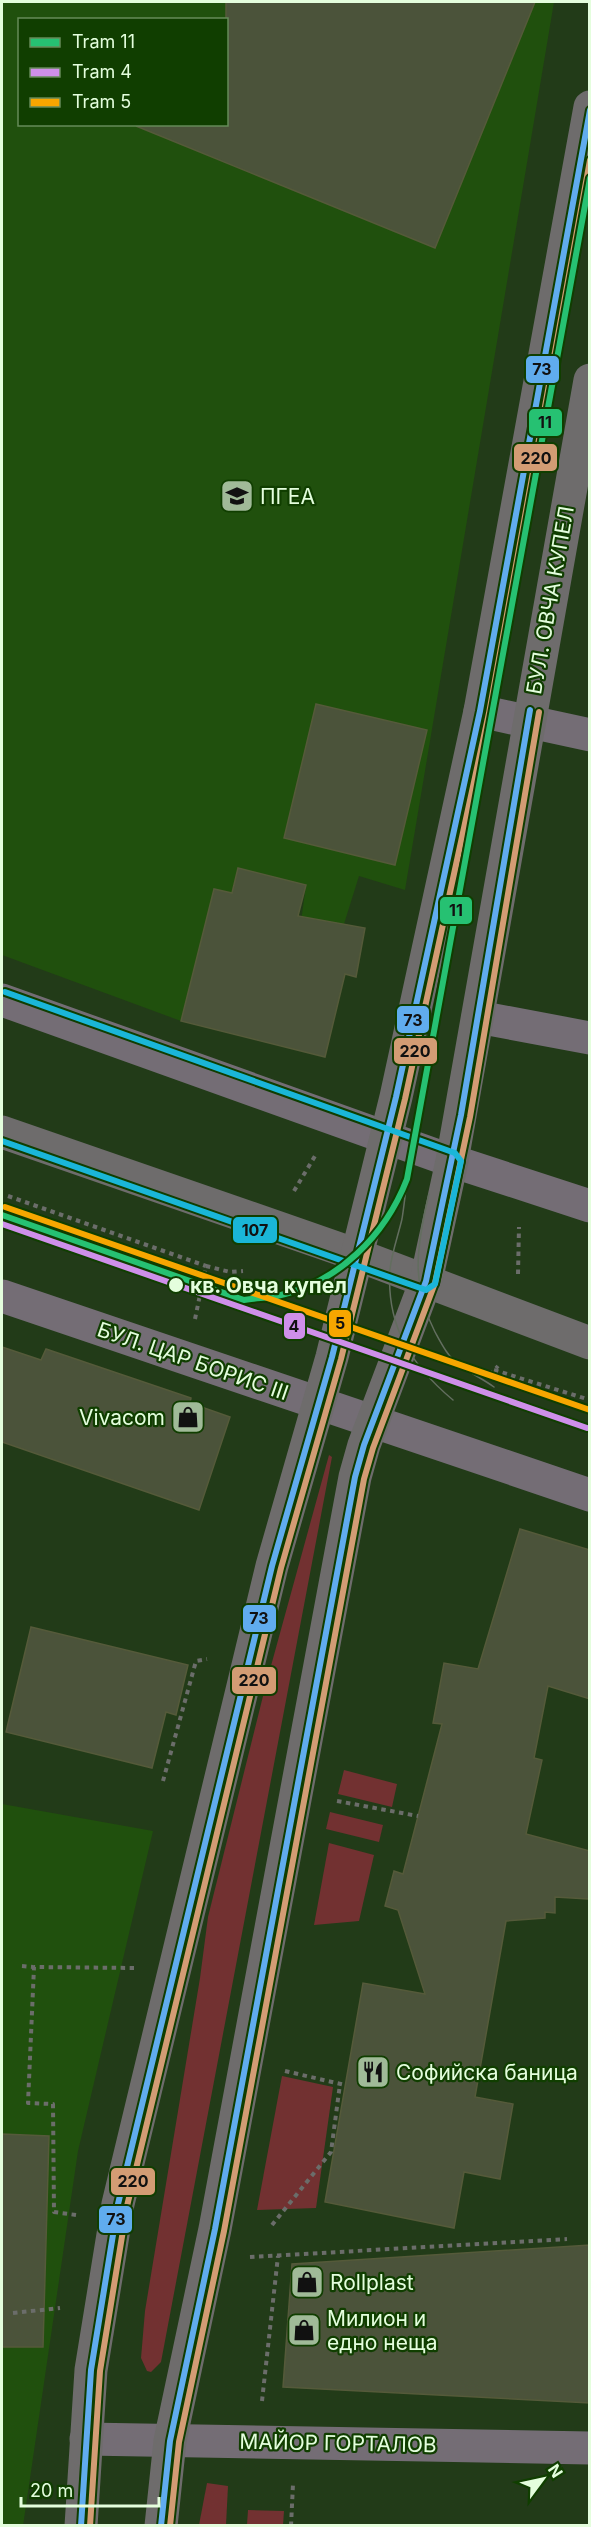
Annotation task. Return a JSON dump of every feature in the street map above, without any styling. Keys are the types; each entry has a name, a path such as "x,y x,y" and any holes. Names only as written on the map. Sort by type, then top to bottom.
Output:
{"main road":[{"path":"81,2526 91,2370 118,2204 272,1566 319,1404 386,1137 480,711 590,107"},
{"name":"БУЛ. ОВЧА КУПЕЛ","path":"161,2526 170,2441 209,2259 352,1489 364,1445 426,1281 452,1161 590,380"},
{"path":"2,1132 357,1255 590,1343"}],"street":[{"path":"480,711 590,735"},
{"path":"2,1000 452,1161 590,1206"},
{"path":"478,1017 590,1038"},
{"name":"БУЛ. ЦАР БОРИС III","path":"2,1296 590,1495"},
{"name":"МАЙОР ГОРТАЛОВ","path":"86,2439 590,2448"}],"path":[{"path":"294,1191 319,1148"},
{"path":"8,1196 206,1266 230,1272 243,1271"},
{"path":"518,1274 520,1219"},
{"path":"194,1326 206,1266"},
{"path":"490,1375 498,1366"},
{"path":"494,1371 590,1400"},
{"path":"163,1781 196,1661 214,1659"},
{"path":"338,1802 418,1816"},
{"path":"22,1966 134,1968"},
{"path":"33,1967 28,2103 54,2104 54,2212 82,2216"},
{"path":"272,2225 331,2152 343,2085 277,2069"},
{"path":"209,2259 567,2239"},
{"path":"257,2441 278,2256"},
{"path":"13,2313 64,2308"}],"shaded area":[{"name":"ПГЕА","path":"2,2 554,2 405,890 359,876 344,924 297,951 306,885 238,868 232,893 214,889 181,1021 2,955"},
{"path":"329,1455 332,1457 161,2362 151,2372 147,2371 141,2358 145,2311 208,1917 266,1684"},
{"path":"344,1770 397,1784 392,1807 338,1794"},
{"path":"2,1804 153,1831 78,2151 23,2526 2,2525"},
{"path":"330,1812 383,1825 379,1842 326,1829"},
{"path":"329,1843 374,1855 359,1921 314,1925"},
{"path":"282,2076 333,2087 316,2208 257,2210"},
{"path":"207,2483 228,2486 226,2525 199,2525"},
{"path":"248,2510 284,2511 283,2525 247,2525"}],"building":[{"path":"226,2 535,2 435,248 136,126 228,126 228,18 226,18"},
{"path":"316,704 427,730 395,865 284,838"},
{"path":"238,868 306,885 298,916 365,928 356,977 345,974 325,1057 181,1021 214,889 232,893"},
{"path":"2,1347 41,1360 46,1349 191,1398 190,1403 230,1417 199,1510 2,1442"},
{"path":"520,1529 590,1550 590,1699 548,1686 534,1758 542,1760 526,1834 590,1851 590,1895 588,1899 555,1897 555,1913 545,1912 545,1918 506,1921 475,2097 513,2104 500,2179 464,2172 454,2228 325,2202 363,1983 425,1994 398,1910 385,1906 394,1871 403,1874 442,1724 433,1723 444,1663 478,1669"},
{"path":"31,1627 188,1665 176,1715 166,1712 152,1768 6,1732"},
{"path":"2,2134 49,2136 43,2347 2,2347"},
{"path":"590,2245 590,2403 283,2387 292,2264"}],"tram line":[{"name":"11","path":"2,1215 244,1300 277,1296 299,1290 339,1268 372,1238 398,1200 407,1179 590,178"},
{"path":"407,1182 402,1219 390,1269 392,1309 404,1343 414,1358 425,1373 453,1400"},
{"path":"429,1194 421,1230 418,1264 422,1297 427,1314 451,1358 494,1387"},
{"name":"5","path":"5,1207 590,1410"},
{"name":"4","path":"2,1224 587,1428"}],"transit line":[{"name":"73","path":"81,2526 91,2370 118,2204 272,1566 332,1357 396,1097 480,711 590,110"},
{"name":"220","path":"90,2526 100,2371 127,2206 281,1568 341,1359 405,1099 489,713 590,160"},
{"name":"73","path":"161,2526 170,2441 215,2229 355,1477 364,1445 426,1281 461,1115 530,710"},
{"name":"220","path":"170,2526 179,2442 224,2231 364,1479 373,1448 435,1283 470,1117 539,712"},
{"name":"107","path":"2,1141 426,1290 435,1284 461,1161 455,1153 5,992"}],"place":[{"name":"ПГЕА","path":"237,496"},
{"name":"кв. Овча купел","path":"176,1285"},
{"name":"Vivacom","path":"188,1417"},
{"name":"Софийска баница","path":"373,2072"},
{"name":"Rollplast","path":"307,2282"},
{"name":"Милион и едно неща","path":"304,2330"}]}
